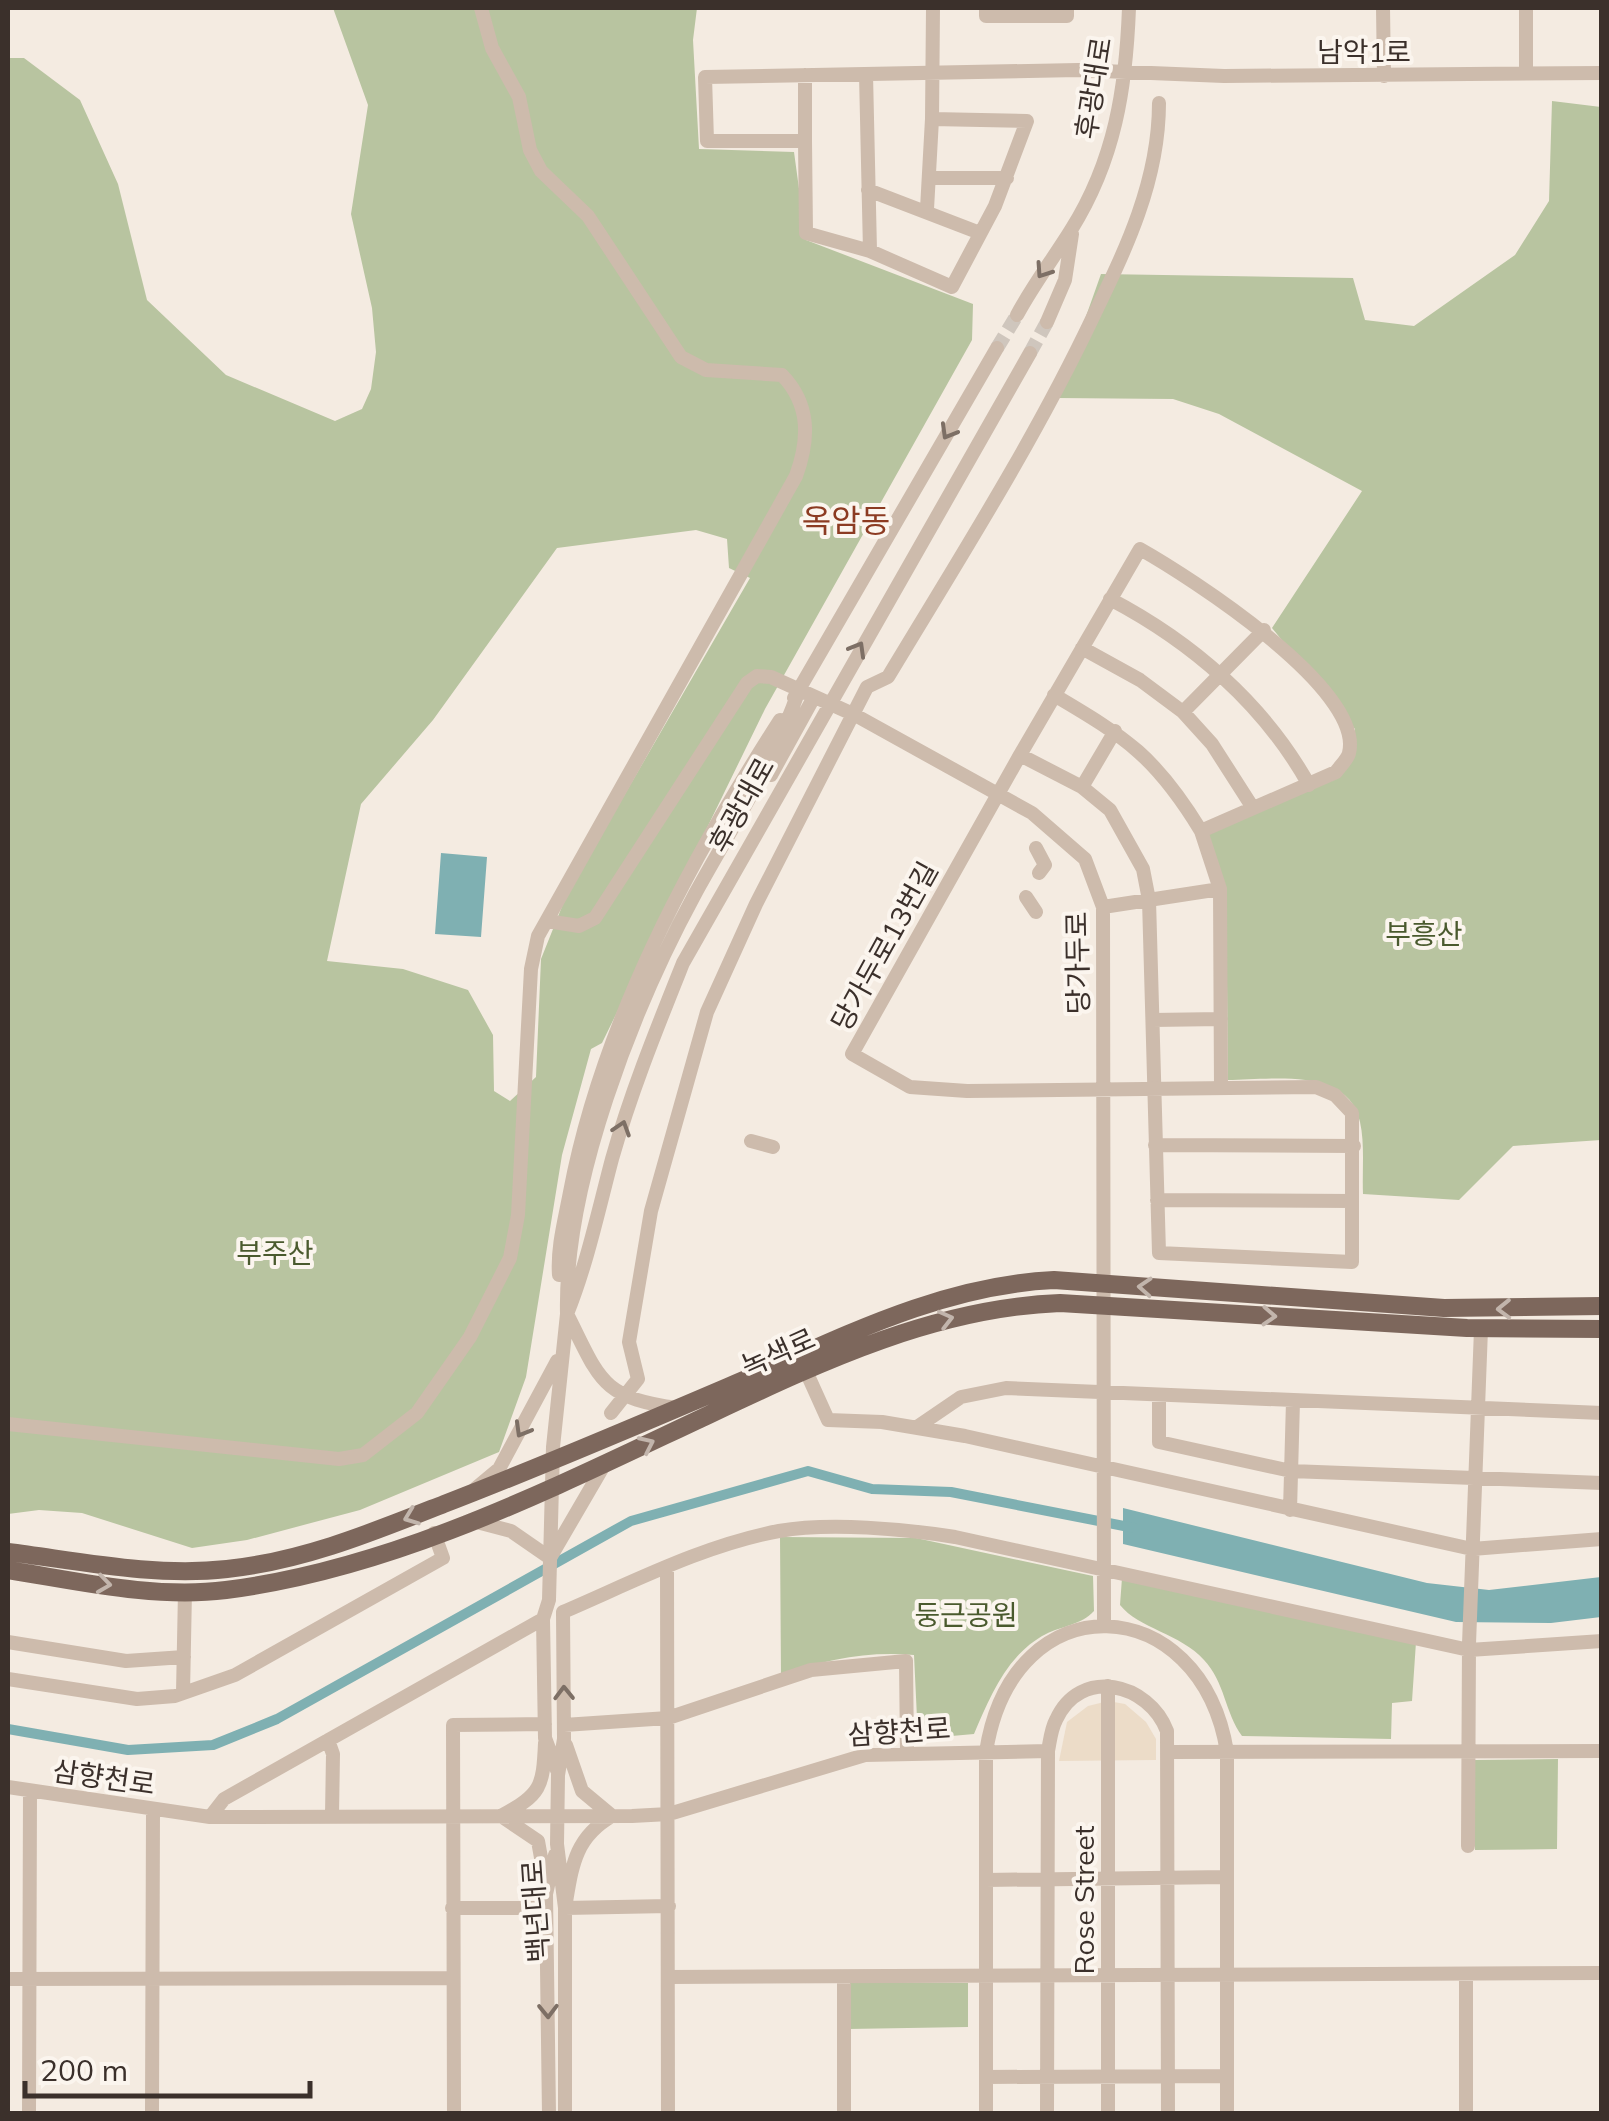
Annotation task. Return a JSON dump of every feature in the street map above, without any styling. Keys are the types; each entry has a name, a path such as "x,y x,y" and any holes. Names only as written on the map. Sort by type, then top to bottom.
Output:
{"main road":[{"name":"녹색로","path":"8,1552 154,1570 226,1569 328,1549 466,1496 938,1299 1008,1282 1106,1284 1444,1308 1602,1306"},
{"name":"녹색로","path":"8,1570 150,1591 223,1591 334,1571 468,1520 550,1496 607,1462 804,1369 960,1315 1012,1304 1482,1329 1602,1329"}],"street":[{"path":"8,1424 339,1460 363,1455 417,1413 470,1337 510,1258 518,1216 531,968 538,936 796,476 807,446 807,424 795,388 782,375 706,370 681,356 588,216 541,171 530,150 519,97 492,48 481,8"},
{"path":"927,208 933,8"},
{"path":"986,8 986,16 1067,16 1067,8"},
{"name":"후광대로","path":"1017,315 1072,228 1110,148 1126,73 1129,8"},
{"path":"1383,8 1384,76"},
{"path":"1526,8 1526,73"},
{"name":"남악1로","path":"805,140 707,141 705,77 1602,72"},
{"path":"866,74 870,250"},
{"path":"805,76 806,233 870,250 952,286 1007,178 1027,122 932,119"},
{"path":"612,1413 638,1379 630,1342 651,1211 707,1012 756,904 868,687 888,677 1069,366 1123,255 1148,191 1159,140 1160,103"},
{"path":"929,178 1007,178"},
{"path":"868,190 927,208 980,232"},
{"name":"후광대로","path":"1047,322 1065,280 1072,228"},
{"name":"후광대로","path":"566,1314 566,1270 593,1150 624,1049 652,982 694,896 748,803 799,690 997,348"},
{"name":"후광대로","path":"550,1600 550,1496 566,1314 599,1152 628,1061 697,910 1030,353"},
{"path":"997,792 1140,548 1264,630 1314,680 1349,731 1350,754 1336,772 1201,831"},
{"path":"1110,598 1155,624 1219,673 1285,742 1308,786"},
{"path":"1183,712 1264,630"},
{"path":"1082,648 1140,680 1183,712 1212,744 1252,808"},
{"name":"당가두로","path":"547,922 578,926 594,918 747,682 757,676 771,677 855,715 997,792 1032,814 1085,859 1103,907 1104,1625"},
{"path":"1054,695 1115,731 1162,772 1201,831 1220,889 1221,1088"},
{"path":"1082,787 1115,731"},
{"path":"1020,754 1082,787 1110,810 1125,830 1143,869 1148,900 1152,1089 1160,1252 1352,1262 1352,1113 1335,1095 1316,1087 1221,1088 1152,1089 1103,1090"},
{"name":"당가두로13번길","path":"997,792 852,1054 910,1087 1103,1090"},
{"path":"1036,848 1044,865 1039,874"},
{"path":"1103,907 1220,889"},
{"path":"1026,897 1036,912"},
{"path":"1153,1020 1221,1019"},
{"path":"751,1141 774,1147"},
{"path":"1155,1145 1354,1146"},
{"path":"1157,1200 1352,1202"},
{"path":"566,1314 599,1376 624,1397 678,1408"},
{"path":"1468,1846 1469,1646 1482,1329"},
{"path":"466,1496 499,1469 562,1352"},
{"path":"804,1369 828,1420 917,1427 1104,1473 1472,1552 1602,1539"},
{"path":"917,1427 947,1403 977,1392 1006,1388 1602,1413"},
{"path":"1159,1395 1158,1442 1292,1471 1602,1482"},
{"path":"1290,1510 1293,1400"},
{"path":"468,1520 504,1529 550,1558 607,1462"},
{"path":"563,1612 666,1567 746,1538 784,1530 847,1530 927,1533 1469,1646 1602,1641"},
{"path":"8,1679 136,1699 183,1694 235,1675 443,1558 434,1533"},
{"path":"666,1567 670,1814 668,2114"},
{"path":"183,1694 186,1591"},
{"path":"452,1908 546,1901 538,1841 502,1816 536,1794 542,1782 543,1618 550,1600 563,1612 564,1732 558,1774 557,1844"},
{"path":"210,1817 224,1799 543,1618"},
{"path":"1104,1625 1153,1639 1190,1666 1213,1697 1227,1752 1227,2114"},
{"name":"삼향천로","path":"8,1788 210,1817 670,1814 823,1764 906,1751 986,1752 995,1706 1018,1667 1060,1636 1104,1625"},
{"path":"8,1642 126,1661 184,1658"},
{"path":"564,1732 668,1718 810,1670 906,1661 906,1751"},
{"path":"1047,2114 1048,1752 1056,1720 1068,1704 1084,1691 1108,1686 1135,1692 1152,1706 1167,1730 1168,2114"},
{"name":"Rose Street","path":"1108,1686 1108,2114"},
{"path":"454,2114 453,1725 545,1731"},
{"path":"545,1731 558,1774"},
{"path":"564,1732 582,1791 612,1816 586,1833 576,1849 565,1908 669,1906"},
{"path":"328,1740 334,1754 332,1815"},
{"path":"1168,1752 1602,1751"},
{"path":"986,2114 986,1752 1048,1752"},
{"path":"29,2114 30,1791"},
{"path":"152,2114 153,1810"},
{"name":"백년대로","path":"549,2114 546,1901 557,1844"},
{"name":"백년대로","path":"557,1844 565,1908 565,2114"},
{"path":"986,1880 1227,1877"},
{"path":"669,1976 1227,1978 1602,1973"},
{"path":"1466,1974 1466,2114"},
{"path":"844,1976 844,2114"},
{"path":"8,1978 453,1978"},
{"path":"986,2077 1227,2076"}],"green space":[{"name":"부주산","path":"333,8 697,8 693,40 699,149 794,152 806,240 973,304 972,340 765,709 602,1043 591,1049 562,1155 526,1377 499,1452 360,1510 247,1540 192,1548 82,1513 39,1510 8,1514 8,58 24,58 80,100 118,184 147,300 226,375 335,421 362,409 371,389 376,352 372,308 351,214 368,105","holes":["696,530 727,539 729,568 750,578 567,894 541,959 536,1077 510,1101 494,1091 493,1035 468,990 403,969 327,961 361,804 433,720 557,548"]},
{"name":"부흥산","path":"1552,101 1601,107 1601,1140 1513,1146 1459,1200 1363,1194 1360,1122 1353,1104 1340,1092 1305,1080 1228,1080 1226,889 1207,835 1354,757 1355,729 1272,628 1362,491 1219,414 1173,399 1057,398 1101,274 1353,278 1365,320 1414,326 1515,255 1549,201"},
{"name":"둥근공원","path":"780,1537 916,1538 1093,1576 1094,1611 1046,1634 1021,1653 1001,1678 974,1734 918,1739 914,1655 847,1658 781,1676"},
{"path":"1122,1578 1416,1642 1412,1701 1392,1703 1391,1739 1242,1736 1204,1660 1184,1644 1137,1620 1120,1605"},
{"path":"1558,1759 1557,1849 1475,1850 1475,1760"},
{"path":"850,1982 968,1983 968,2027 848,2029"}],"shaded area":[{"path":"1108,1701 1125,1704 1146,1722 1156,1739 1156,1760 1059,1761 1067,1722 1088,1706"}],"water":[{"path":"441,853 487,857 481,937 435,934"},
{"path":"1123,1508 1427,1583 1489,1590 1601,1577 1601,1617 1551,1623 1456,1622 1123,1544"}],"waterway":[{"path":"8,1729 128,1750 213,1745 277,1719 631,1521 808,1471 872,1489 951,1492 1134,1528"}],"tunnel":[{"path":"997,348 1017,315"},
{"path":"1030,353 1047,322"}],"district":[{"name":"옥암동","path":"846,520"}]}
